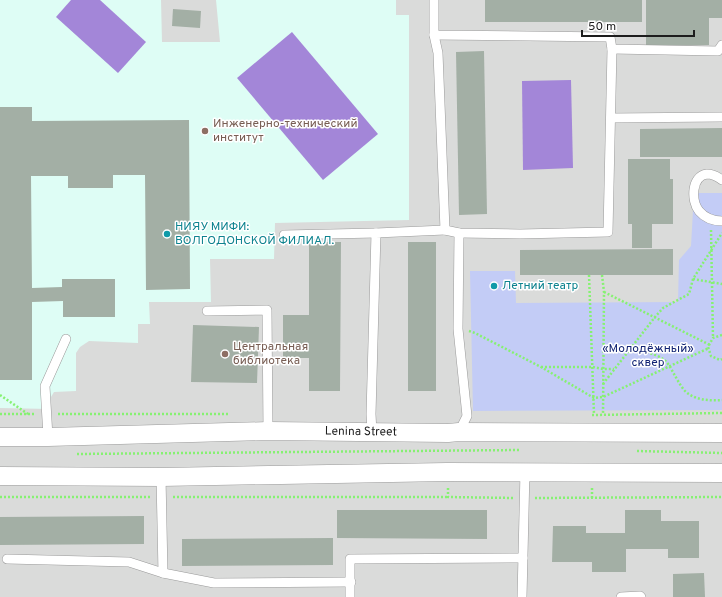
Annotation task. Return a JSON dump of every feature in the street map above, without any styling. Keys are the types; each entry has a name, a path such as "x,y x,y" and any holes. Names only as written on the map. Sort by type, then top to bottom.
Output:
{"street":[{"name":"Lenina Street","path":"0,437 268,431 372,433 451,439 594,433 722,432"},
{"path":"0,476 161,477 525,471 722,472"}],"lane":[{"path":"434,0 434,35 438,53 445,230"},
{"path":"284,235 445,230 459,232 520,234 608,232 612,49 610,37 434,35"},
{"path":"612,49 718,51 722,45"},
{"path":"611,118 722,117"},
{"path":"722,180 708,174 701,176 696,182 694,192 696,205 702,214 711,220 722,221"},
{"path":"451,439 467,416 458,329 459,232"},
{"path":"372,433 371,414 376,233"},
{"path":"208,311 267,310 268,431"},
{"path":"48,437 45,386 66,339"},
{"path":"522,597 525,471"},
{"path":"161,477 163,573"},
{"path":"350,597 350,559 523,558"},
{"path":"7,559 129,562 163,573 214,583 351,582"},
{"path":"621,597 641,597"}],"path":[{"path":"458,329 476,333 541,367 594,398 603,397 670,367 709,346 713,338 711,220"},
{"path":"603,384 655,316 663,308 689,294 693,279 722,232"},
{"path":"589,275 594,433"},
{"path":"602,275 604,292 603,414"},
{"path":"693,279 722,284"},
{"path":"604,292 655,316 709,346 711,356 720,360 722,359"},
{"path":"713,338 722,335"},
{"path":"631,348 663,359 670,367 685,391 702,399 722,400"},
{"path":"541,367 593,367 615,369"},
{"path":"0,395 28,414"},
{"path":"72,454 451,439 524,450"},
{"path":"448,498 447,472 451,439"},
{"path":"631,450 722,453"},
{"path":"592,498 593,472"},
{"path":"0,497 722,497"}],"shaded area":[{"path":"0,0 722,0 722,597 0,597"},
{"name":"Инженерно-технический институт","path":"0,0 161,0 162,42 220,42 216,0 396,0 396,15 409,15 409,220 275,223 274,259 210,259 211,302 149,302 150,324 138,324 138,343 89,341 80,347 76,353 76,391 54,392 51,397 50,409 0,408"},
{"path":"71,0 100,0 146,42 118,73 56,17"},
{"path":"292,32 378,134 323,180 237,78"},
{"path":"571,80 573,168 523,170 522,81"}],"green space":[{"name":"«Молодёжный» сквер","path":"694,193 722,193 722,410 473,411 470,271 515,271 516,303 678,302 679,260 691,246"}],"building":[{"path":"485,0 642,0 642,22 485,22"},
{"path":"646,0 722,0 722,18 709,18 709,45 646,46"},
{"path":"173,9 201,11 200,28 172,26"},
{"path":"484,51 487,214 459,215 456,52"},
{"name":"НИЯУ МИФИ: ВОЛГОДОНСКОЙ ФИЛИАЛ.","path":"0,107 32,107 32,121 189,120 190,289 146,290 145,175 113,175 113,188 68,188 68,176 31,176 32,288 62,287 62,279 115,279 115,317 63,317 63,301 32,302 32,380 0,380"},
{"path":"722,128 722,157 640,157 640,129"},
{"path":"628,159 670,159 670,179 673,179 673,224 652,224 652,248 632,248 632,224 628,224"},
{"path":"309,242 341,242 340,391 309,391 309,358 283,358 283,315 309,315"},
{"path":"408,242 436,242 436,391 408,391"},
{"path":"673,249 673,275 520,275 520,250"},
{"name":"Центральная библиотека","path":"193,325 259,327 257,383 191,382"},
{"path":"337,510 487,510 487,539 337,538"},
{"path":"625,510 661,510 661,521 699,521 699,558 668,558 668,549 626,549 626,572 592,572 592,562 552,562 553,526 586,526 586,533 625,533"},
{"path":"144,516 144,544 0,545 0,517"},
{"path":"333,538 333,565 182,566 182,539"},
{"path":"704,573 705,597 673,597 673,574"}],"place":[{"name":"Инженерно-технический институт","path":"205,131"},
{"name":"НИЯУ МИФИ: ВОЛГОДОНСКОЙ ФИЛИАЛ.","path":"167,234"},
{"name":"Летний театр","path":"494,286"},
{"name":"Центральная библиотека","path":"225,354"}]}
